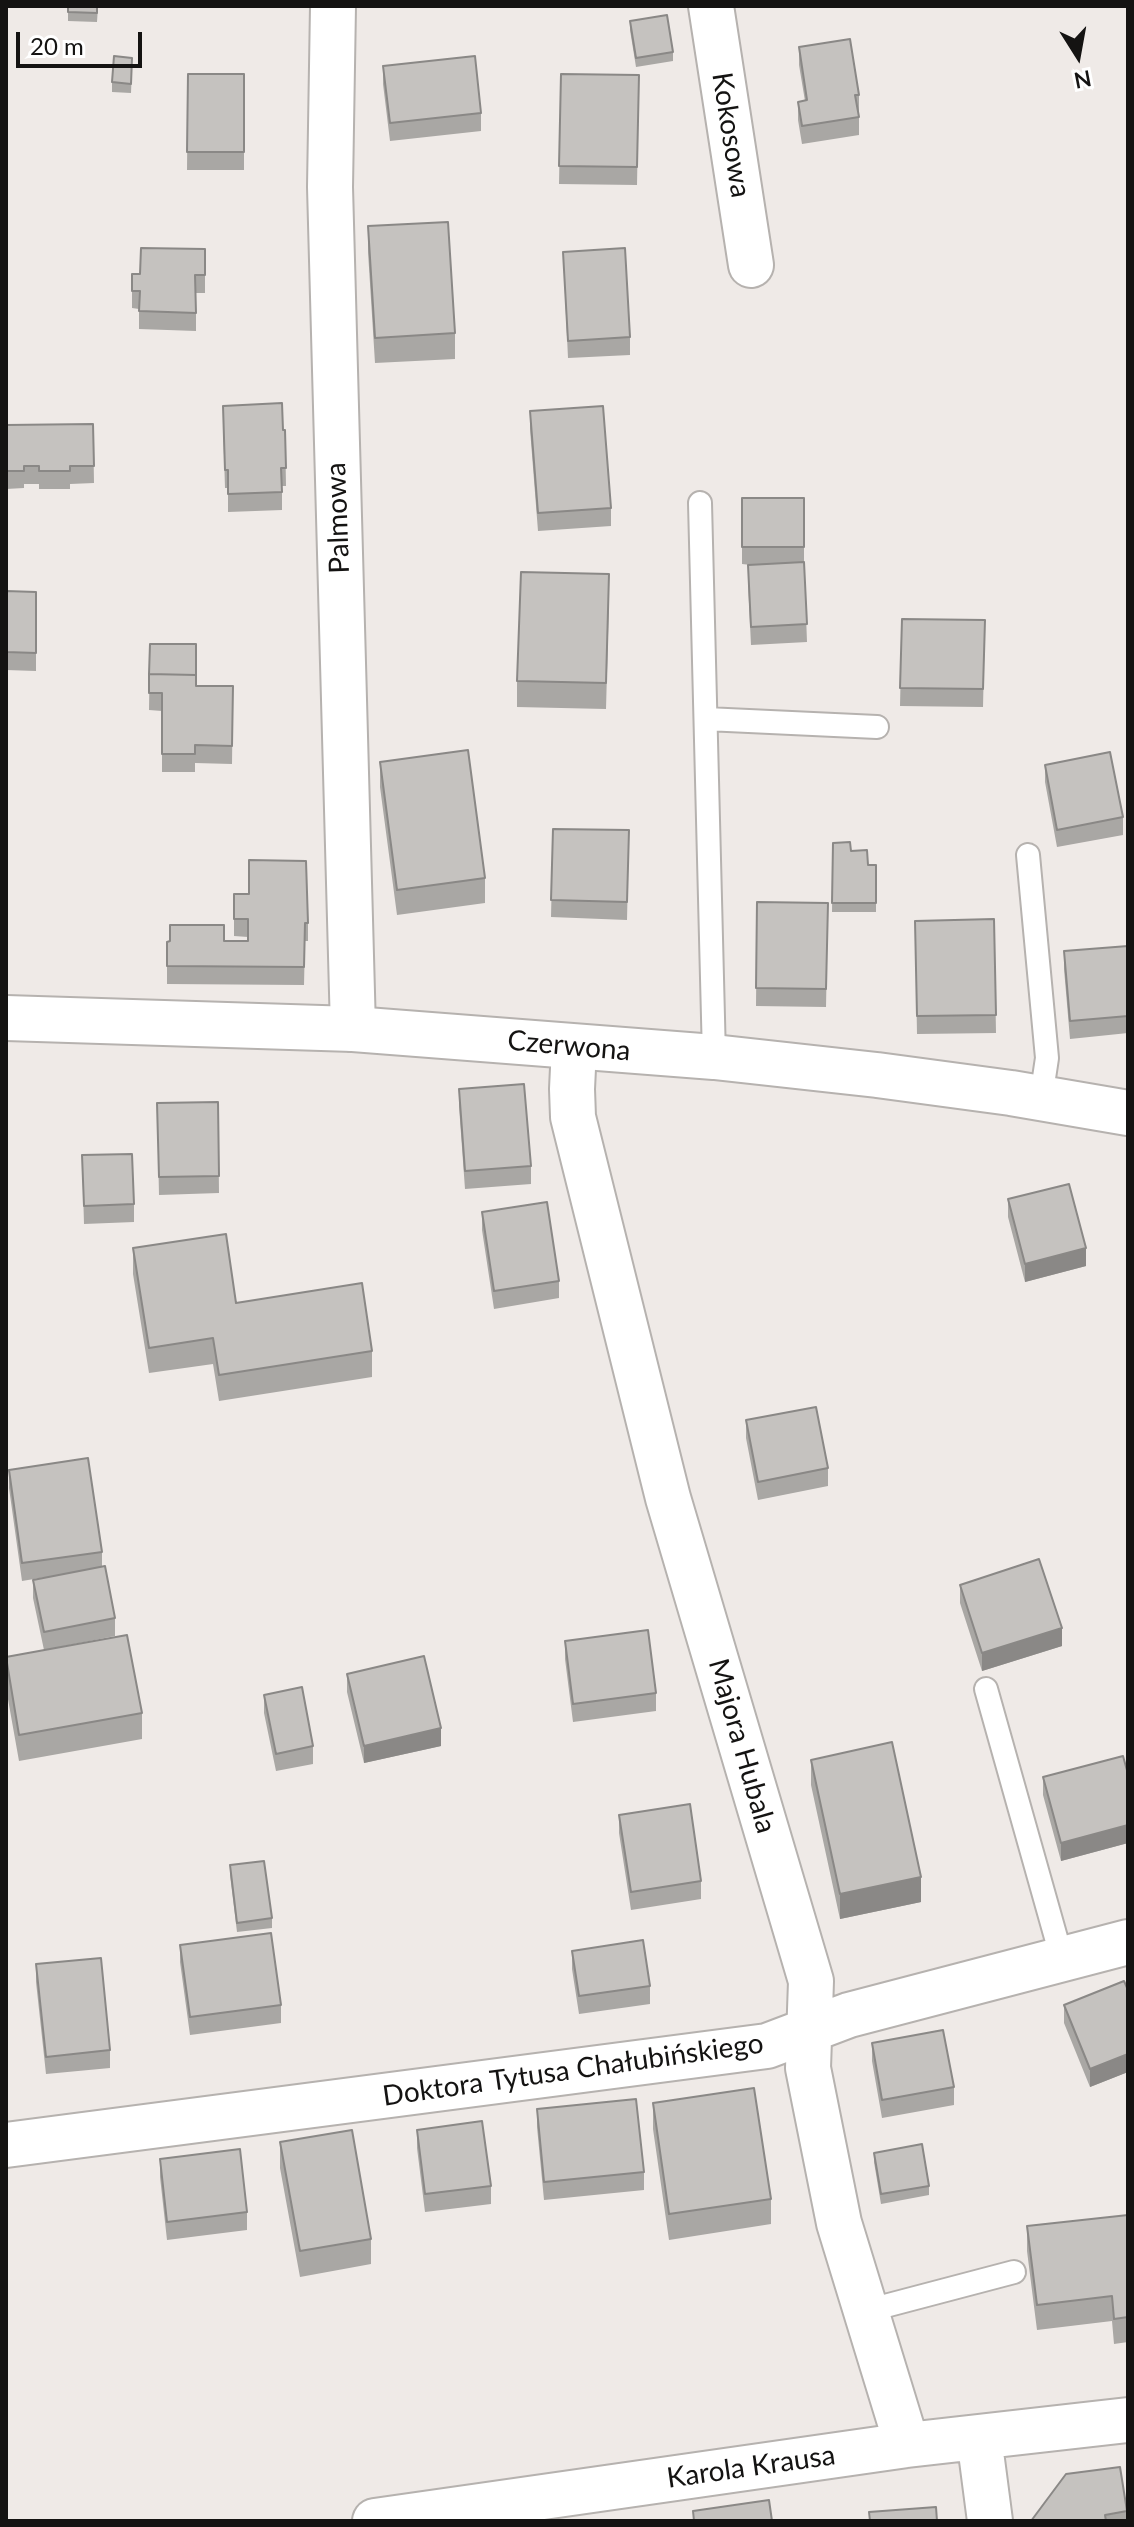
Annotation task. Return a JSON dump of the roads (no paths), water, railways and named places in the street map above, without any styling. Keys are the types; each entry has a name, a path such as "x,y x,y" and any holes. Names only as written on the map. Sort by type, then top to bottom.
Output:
{"street":[{"name":"Palmowa","path":"333,6 330,187 353,1029"},
{"name":"Kokosowa","path":"711,6 751,265"},
{"name":"Czerwona","path":"6,1018 353,1029 714,1057 877,1075 1128,1113"},
{"name":"Majora Hubala","path":"574,1047 573,1117 668,1498 811,1981 808,2068 829,2177 839,2223 907,2445"},
{"name":"Doktora Tytusa Chałubińskiego","path":"6,2145 767,2046 849,2015 1128,1942"},
{"name":"Karola Krausa","path":"375,2521 907,2445 1128,2420"},
{"path":"979,2437 990,2521"}],"lane":[{"path":"700,503 714,1057"},
{"path":"706,719 877,727"},
{"path":"1028,855 1047,1058 1041,1098"},
{"path":"986,1689 1062,1959"},
{"path":"866,2311 1014,2272"}]}
